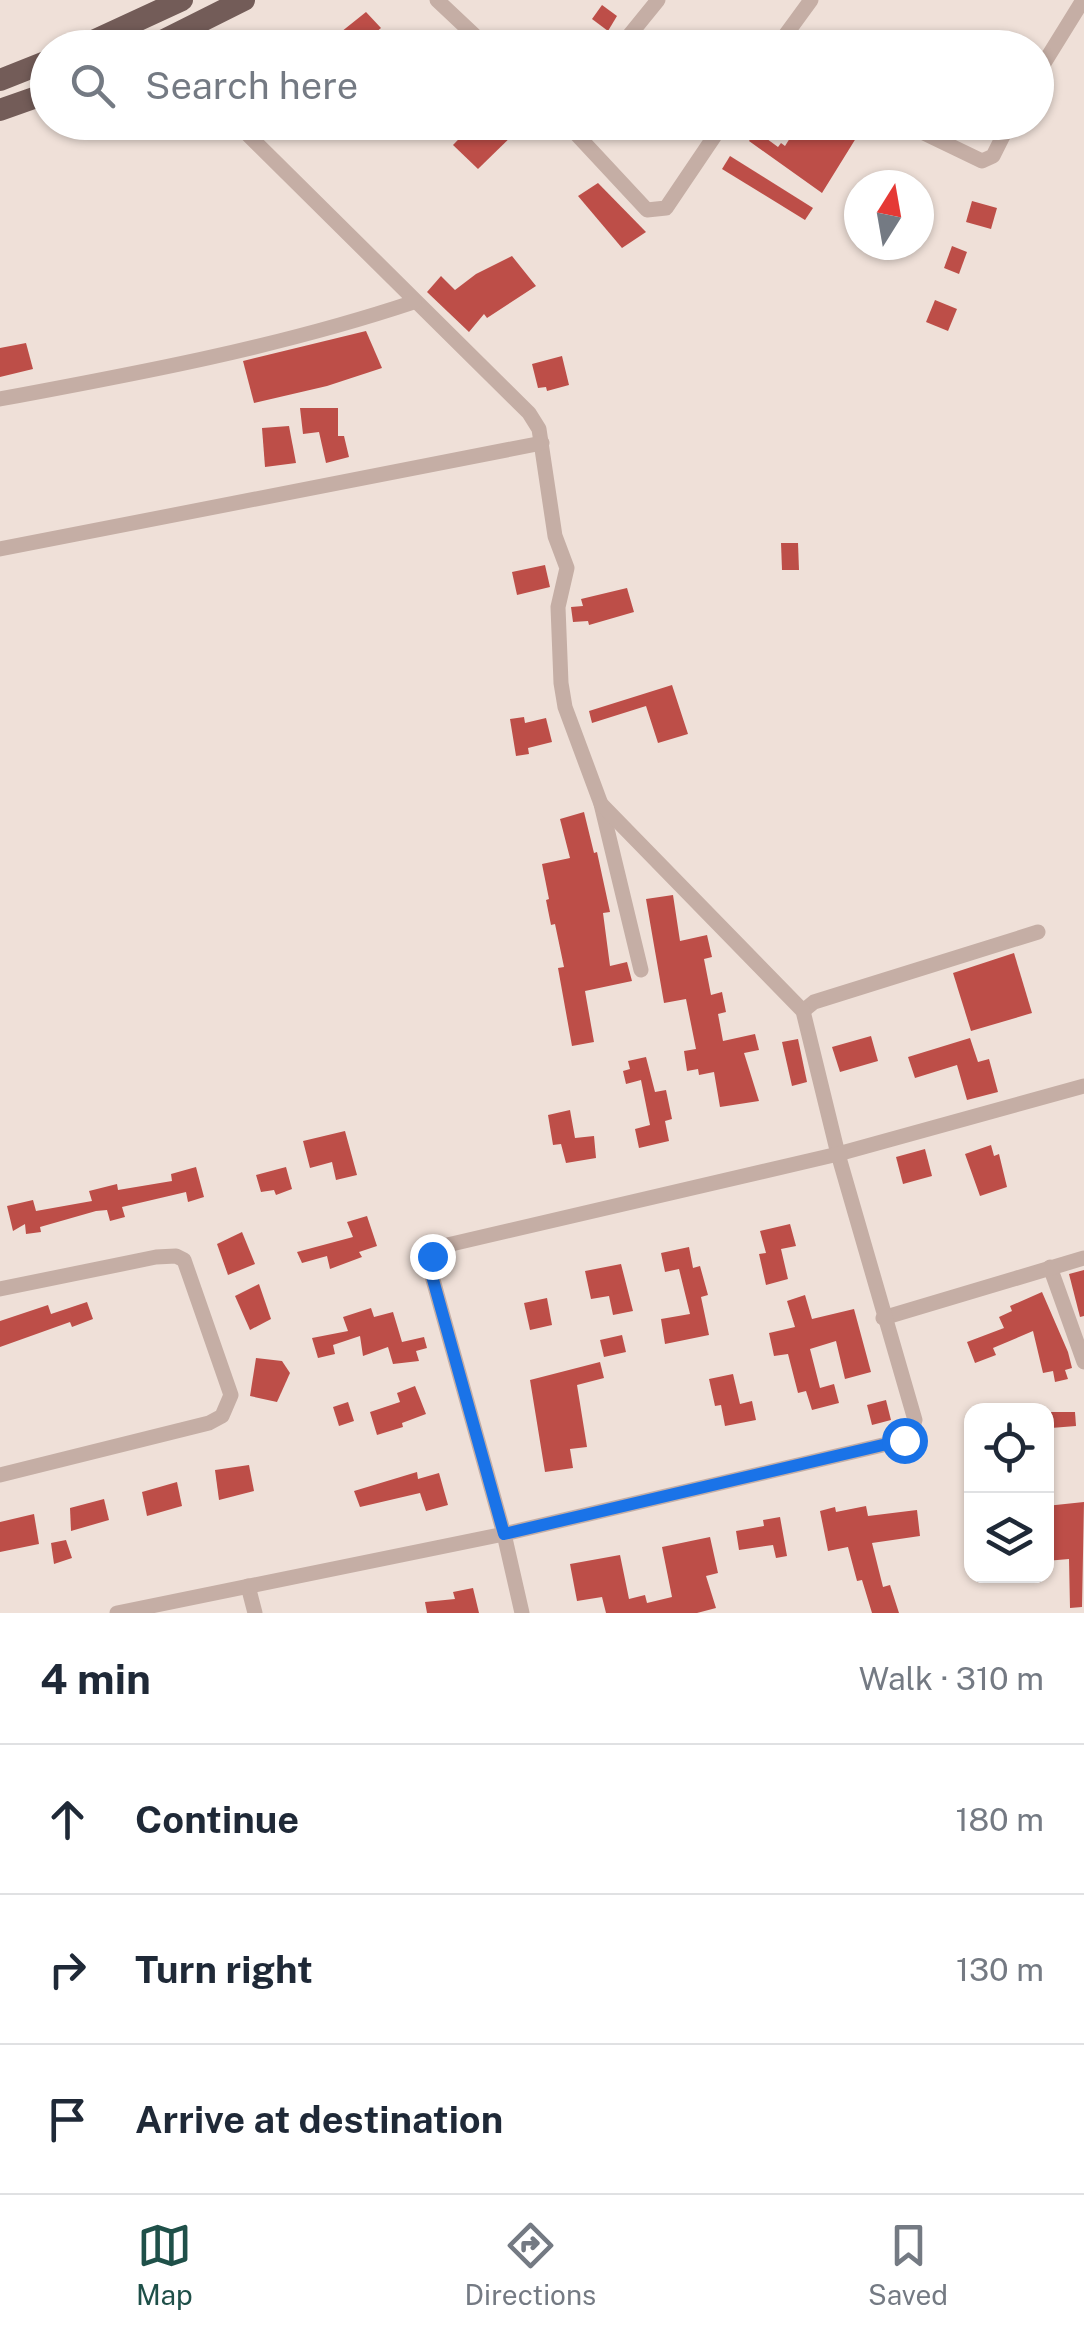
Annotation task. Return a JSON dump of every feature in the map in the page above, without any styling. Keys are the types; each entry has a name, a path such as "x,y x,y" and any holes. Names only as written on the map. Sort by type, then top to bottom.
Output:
{"main road":[{"path":"117,30 182,0"},
{"path":"184,30 244,0"},
{"path":"0,80 30,68"},
{"path":"0,110 30,100"}],"street":[{"path":"437,0 469,30"},
{"path":"634,30 658,0"},
{"path":"792,30 811,0"},
{"path":"1054,48 1084,0"},
{"path":"254,140 538,428 555,536 566,568 558,608 564,707 601,804 641,970"},
{"path":"581,140 648,210 658,211 666,208 712,140"},
{"path":"938,140 982,161 993,156 1001,140"},
{"path":"0,398 180,366 334,329 414,302"},
{"path":"0,549 542,444"},
{"path":"125,1612 504,1534 904,1440 915,1420 838,1154 803,1010 601,804"},
{"path":"803,1010 814,1002 1038,932"},
{"path":"522,1613 504,1534 430,1269 432,1256 442,1246 838,1154 1084,1086"},
{"path":"0,1289 176,1256 184,1260 231,1395 222,1416 209,1422 0,1475"},
{"path":"884,1318 1084,1258"},
{"path":"1050,1267 1084,1362"},
{"path":"248,1586 255,1613"}],"building":[{"path":"602,5 617,16 609,30 592,19"},
{"path":"366,12 381,28 379,30 344,30"},
{"path":"458,140 508,140 478,169 453,145"},
{"path":"768,140 778,147 781,143 785,146 789,140 855,140 822,193 749,141"},
{"path":"730,156 813,208 805,220 722,169"},
{"path":"598,183 646,232 622,248 578,196"},
{"path":"972,201 997,208 991,229 966,222"},
{"path":"952,246 967,252 959,274 944,268"},
{"path":"512,256 536,286 487,318 484,314 469,332 427,292 441,276 455,290"},
{"path":"935,300 957,309 948,331 926,322"},
{"path":"366,331 382,368 254,403 243,361"},
{"path":"26,343 33,369 0,377 0,348"},
{"path":"562,356 569,385 547,391 546,387 538,388 532,364"},
{"path":"300,408 338,408 338,436 344,436 349,457 326,463 319,432 303,434"},
{"path":"289,426 296,463 265,467 262,428"},
{"path":"781,543 798,543 799,570 782,570"},
{"path":"545,565 550,587 517,595 512,572"},
{"path":"627,588 634,612 589,625 588,621 573,622 571,607 583,606 581,599"},
{"path":"672,685 688,734 658,743 646,706 592,723 589,711"},
{"path":"524,717 525,723 546,718 552,742 528,748 529,754 516,756 510,719"},
{"path":"584,812 610,912 603,913 610,966 627,962 632,981 585,991 594,1042 572,1046 558,968 564,967 555,924 551,925 542,864 570,858 560,819"},
{"path":"673,895 680,941 707,935 712,957 704,959 711,995 722,992 726,1012 718,1014 723,1041 755,1034 759,1050 744,1053 759,1101 720,1107 714,1072 699,1075 698,1069 687,1071 684,1051 696,1049 686,999 664,1003 646,899"},
{"path":"1014,953 1032,1013 971,1031 953,973"},
{"path":"871,1036 878,1061 840,1072 832,1047"},
{"path":"970,1038 978,1062 989,1059 998,1092 967,1100 957,1065 915,1078 908,1057"},
{"path":"798,1039 807,1082 792,1086 782,1042"},
{"path":"646,1057 655,1092 666,1090 672,1119 665,1121 669,1141 639,1148 635,1129 650,1125 641,1080 626,1084 623,1071 630,1069 628,1061"},
{"path":"570,1110 575,1138 594,1136 596,1158 566,1163 561,1144 553,1145 548,1115"},
{"path":"345,1131 357,1175 336,1180 332,1162 310,1168 303,1141"},
{"path":"991,1145 994,1156 999,1154 1007,1187 980,1196 965,1154"},
{"path":"925,1149 932,1176 903,1184 896,1157"},
{"path":"196,1167 204,1197 188,1202 186,1192 122,1207 125,1217 110,1221 107,1210 96,1211 40,1227 41,1232 26,1234 25,1224 13,1231 7,1206 33,1200 36,1211 92,1201 89,1191 117,1184 118,1190 172,1181 171,1174"},
{"path":"286,1167 292,1189 276,1195 274,1190 261,1192 256,1175"},
{"path":"367,1216 377,1246 359,1252 362,1257 330,1269 327,1256 302,1263 297,1252 353,1237 347,1222"},
{"path":"790,1224 796,1246 781,1249 788,1279 766,1285 759,1254 766,1253 760,1231"},
{"path":"242,1232 255,1264 228,1275 217,1244"},
{"path":"689,1247 693,1268 700,1266 708,1295 701,1297 709,1335 665,1344 661,1319 690,1314 679,1269 665,1272 661,1253"},
{"path":"621,1264 633,1311 613,1315 609,1296 591,1299 585,1271"},
{"path":"1084,1270 1084,1316 1080,1317 1069,1274"},
{"path":"259,1284 271,1319 250,1330 235,1296"},
{"path":"1042,1292 1068,1352 1072,1368 1065,1370 1068,1379 1055,1382 1053,1371 1043,1373 1033,1331 993,1348 996,1355 975,1363 967,1342 1004,1328 999,1317 1012,1311 1010,1306"},
{"path":"805,1295 812,1319 854,1309 871,1372 845,1379 836,1341 810,1349 820,1388 834,1384 839,1403 812,1410 806,1391 798,1393 788,1354 774,1356 769,1333 795,1327 787,1301"},
{"path":"547,1298 552,1325 530,1330 524,1303"},
{"path":"87,1302 93,1319 72,1327 70,1322 0,1347 0,1321 48,1305 51,1314"},
{"path":"371,1308 374,1317 393,1312 402,1342 424,1337 427,1348 416,1351 419,1361 393,1364 388,1347 363,1356 360,1336 333,1345 335,1354 318,1358 312,1338 348,1331 343,1317"},
{"path":"622,1335 626,1352 604,1357 600,1340"},
{"path":"256,1358 282,1361 290,1373 277,1402 250,1396"},
{"path":"600,1362 604,1378 577,1385 587,1447 570,1449 573,1468 545,1472 530,1380"},
{"path":"733,1374 740,1404 752,1401 756,1420 725,1426 721,1405 715,1406 709,1379"},
{"path":"415,1386 426,1414 377,1435 370,1412 400,1402 397,1393"},
{"path":"886,1400 891,1420 872,1425 867,1405"},
{"path":"348,1402 354,1421 339,1426 333,1407"},
{"path":"1054,1412 1075,1412 1076,1426 1054,1428"},
{"path":"249,1465 254,1491 219,1500 215,1470"},
{"path":"417,1472 418,1479 439,1473 448,1505 426,1511 420,1493 360,1507 354,1491"},
{"path":"177,1482 182,1506 147,1516 142,1492"},
{"path":"104,1499 109,1520 71,1531 70,1508"},
{"path":"1084,1502 1082,1607 1070,1608 1069,1559 1054,1560 1054,1505"},
{"path":"866,1506 868,1516 917,1510 920,1536 872,1543 883,1587 890,1585 899,1613 872,1613 862,1580 857,1581 848,1547 828,1551 820,1511"},
{"path":"34,1514 39,1544 0,1552 0,1522"},
{"path":"780,1517 787,1556 776,1558 773,1545 739,1550 736,1531 764,1526 763,1520"},
{"path":"710,1537 718,1573 706,1576 716,1608 697,1613 606,1613 602,1597 577,1601 570,1564 620,1555 629,1599 645,1595 647,1603 672,1597 662,1547"},
{"path":"66,1540 72,1558 54,1564 51,1543"},
{"path":"473,1588 479,1613 427,1613 425,1602 455,1599 453,1592"}],"route":[{"path":"432,1256 430,1269 504,1534 904,1440"}]}
